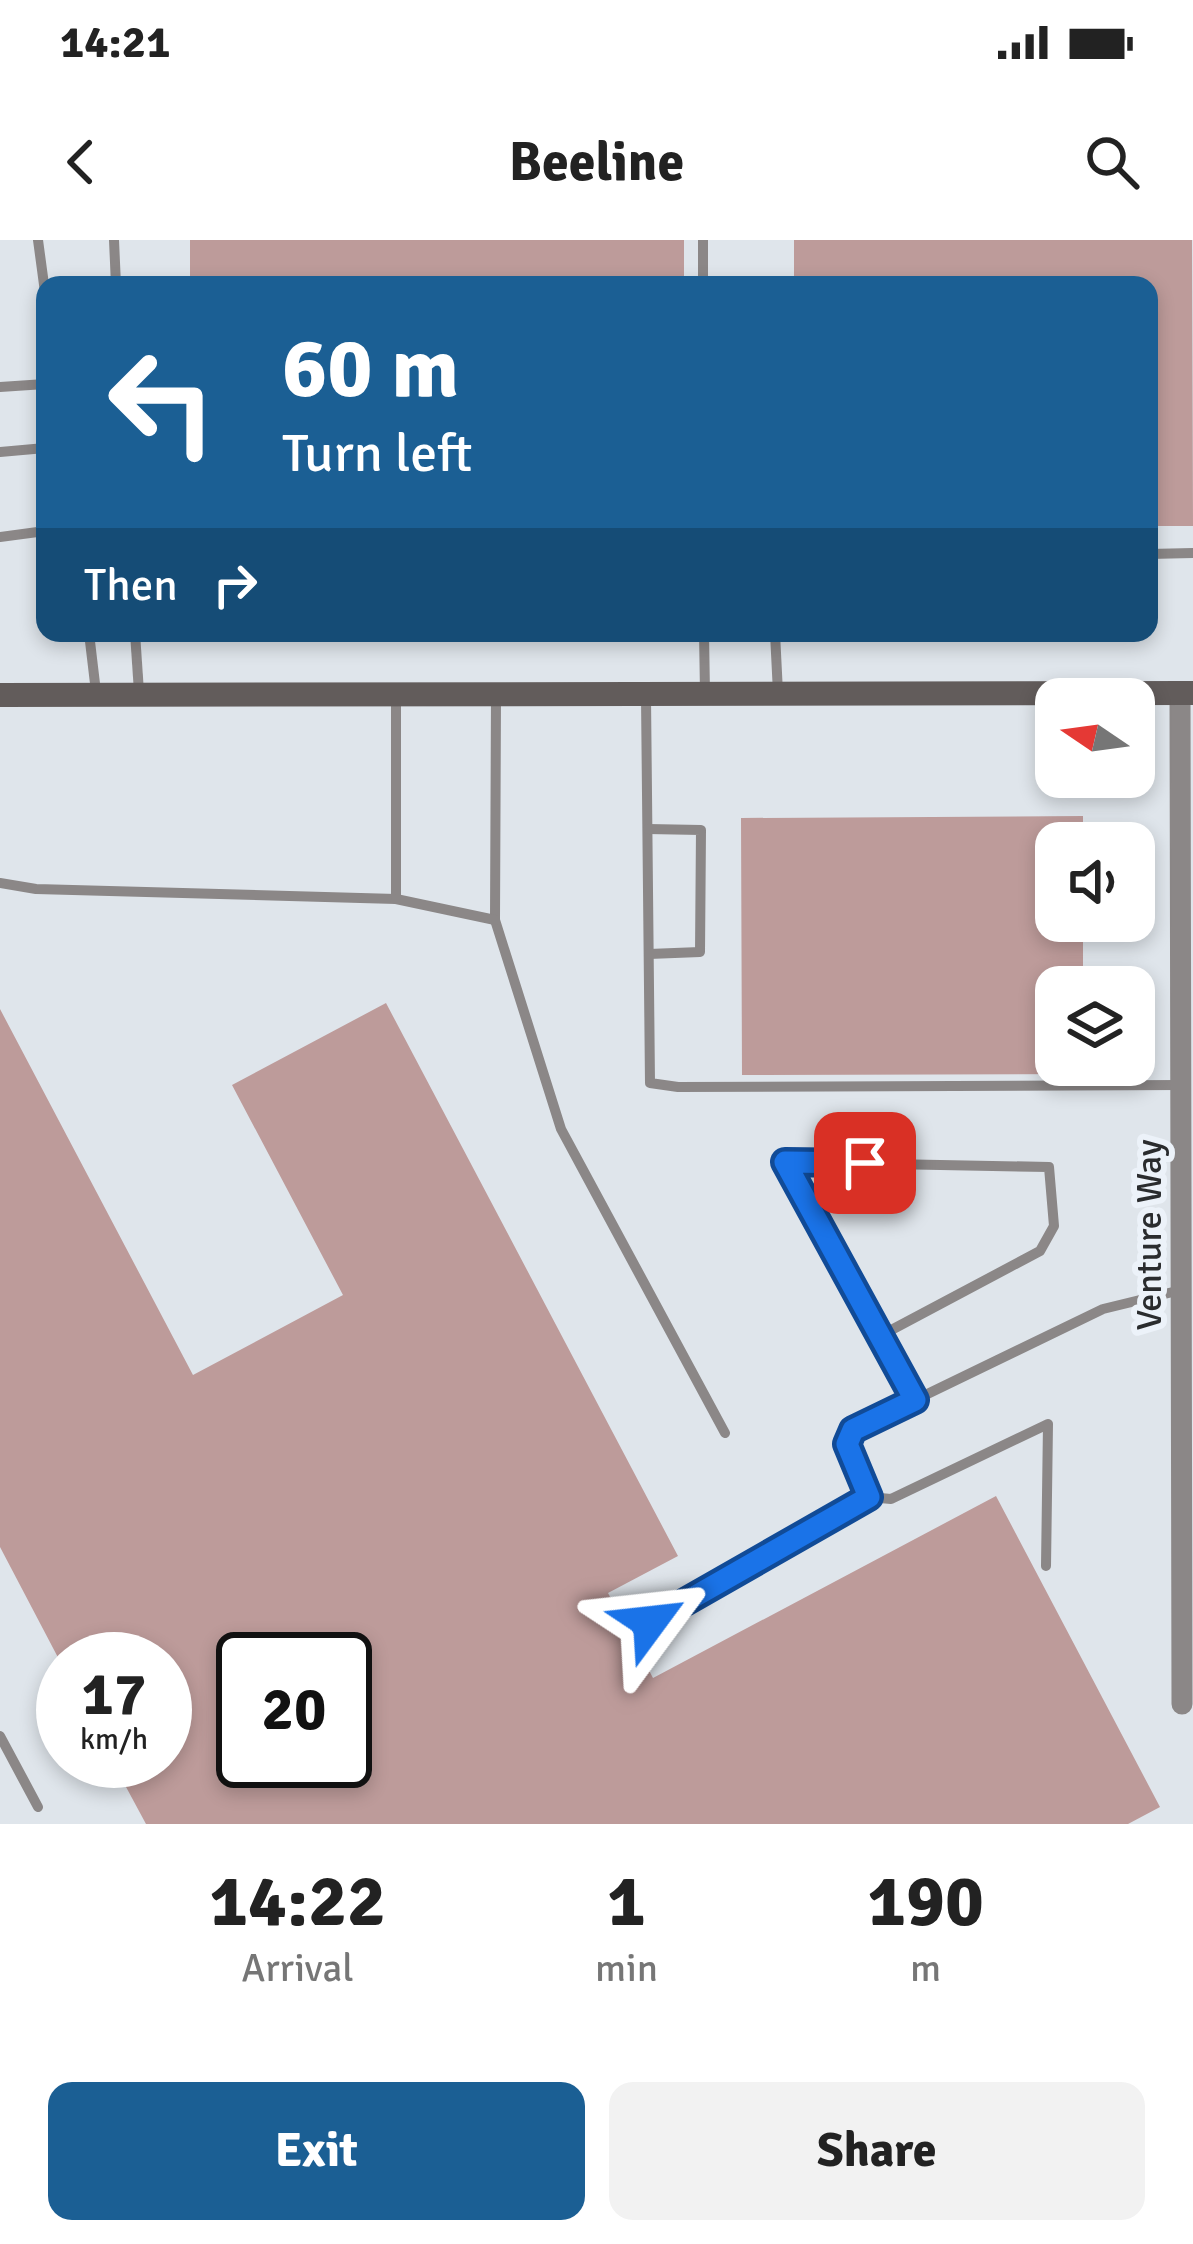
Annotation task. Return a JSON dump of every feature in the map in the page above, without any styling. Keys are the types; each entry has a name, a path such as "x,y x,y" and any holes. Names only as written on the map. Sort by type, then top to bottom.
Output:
{"main road":[{"path":"0,695 1187,693"}],"street":[{"name":"Venture Way","path":"1182,1704 1187,1675 1188,1564 1181,1290 1187,1248 1180,1085 1187,693"}],"lane":[{"path":"38,240 43,276"},
{"path":"114,240 116,276"},
{"path":"703,240 703,276"},
{"path":"0,387 36,385"},
{"path":"0,452 36,449"},
{"path":"0,537 36,532"},
{"path":"1158,554 1193,553"},
{"path":"90,642 97,695"},
{"path":"136,642 140,695"},
{"path":"704,642 705,693"},
{"path":"775,642 778,693"},
{"path":"646,693 650,1083 677,1087 1180,1085"},
{"path":"396,694 396,898"},
{"path":"496,694 495,920 561,1129 725,1433"},
{"path":"648,829 701,830 700,952 649,954"},
{"path":"0,884 36,889 396,898 495,920"},
{"path":"880,1336 1040,1252 1054,1226 1049,1167 785,1162 880,1336 915,1400"},
{"path":"869,1497 847,1444 853,1430 1103,1309 1181,1290"},
{"path":"650,1622 869,1497 891,1499 1048,1424 1046,1566"},
{"path":"0,1736 38,1807"}],"building":[{"path":"190,240 684,240 684,276 190,276"},
{"path":"794,240 1192,240 1193,526 1158,526 1158,276 794,276"},
{"path":"1083,816 1083,822 1035,822 1035,942 1083,942 1083,966 1035,966 1035,1074 742,1075 741,818"},
{"path":"386,1003 678,1556 608,1593 653,1678 996,1496 1160,1807 1128,1824 146,1824 127,1788 192,1788 192,1632 45,1632 0,1547 0,1009 193,1375 343,1295 232,1085"}],"route":[{"path":"650,1622 869,1497 847,1444 853,1430 915,1400 785,1162 865,1163"}]}
